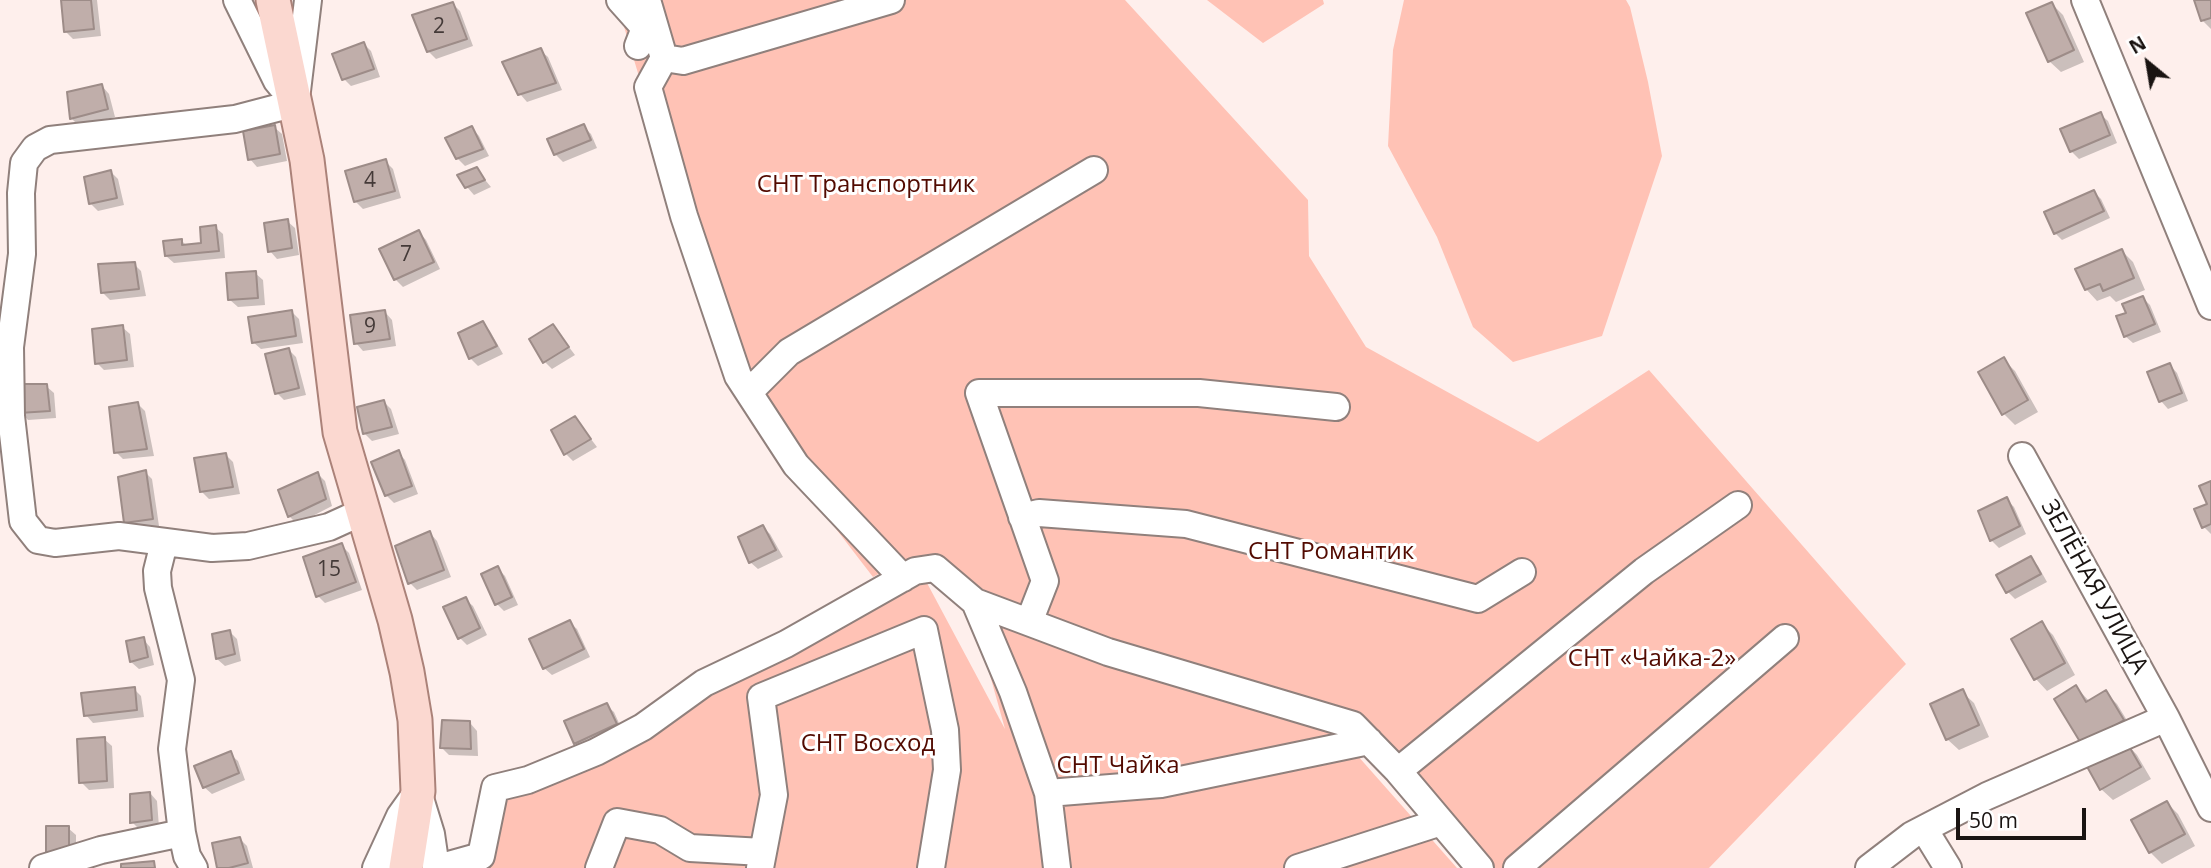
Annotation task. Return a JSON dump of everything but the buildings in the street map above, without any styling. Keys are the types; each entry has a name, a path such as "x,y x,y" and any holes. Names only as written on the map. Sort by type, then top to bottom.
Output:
{"main road":[{"path":"273,0 296,103 316,223 338,420 362,512 396,620 415,720 418,791 406,868"}],"street":[{"path":"237,0 277,81 296,103"},
{"path":"620,0 645,28 638,47"},
{"path":"647,0 664,58 648,87 684,216 738,376 796,465 903,578"},
{"path":"664,58 683,61 891,0"},
{"path":"2085,0 2211,306"},
{"path":"296,103 315,2"},
{"path":"296,103 212,122 50,140 35,148 24,163 21,193 22,254 10,347 11,416 23,521 38,540 55,543 119,536 212,548 248,546 330,527 362,512"},
{"path":"749,392 789,352 1094,170"},
{"path":"1029,622 1045,581 979,393 1199,393 1336,407"},
{"name":"ЗЕЛЁНАЯ УЛИЦА","path":"2022,456 2166,718 2204,779 2211,808"},
{"path":"1398,771 1644,571 1738,505"},
{"path":"1022,517 1039,513 1186,524 1478,599 1522,572"},
{"path":"164,543 157,571 158,588 181,680 172,749 182,833 187,856 194,868"},
{"path":"418,791 431,834 437,868 481,856 495,788 528,780 596,752 643,727 704,683 786,644 915,571 935,568 975,601 1108,652 1353,724 1398,771 1480,868"},
{"path":"975,601 1013,692 1048,793 1057,868"},
{"path":"599,868 617,822 660,830 691,848 761,860 774,795 761,697 924,630 945,730 947,770 931,868"},
{"path":"1517,868 1785,638"},
{"path":"1869,868 1912,835 1987,796 2166,718"},
{"path":"1048,793 1161,784 1369,741"},
{"path":"376,868 400,816 418,791"},
{"path":"1298,868 1441,822"},
{"path":"1924,829 1948,868"},
{"path":"43,868 100,850 182,833"}],"green space":[{"path":"616,0 1125,0 1308,200 1309,256 1366,347 1538,442 1649,370 1906,664 1709,868 1490,868 1360,719 1019,611 900,562 873,577 736,399"},
{"path":"1207,0 1323,0 1324,4 1263,43"},
{"path":"1404,0 1626,0 1648,82 1662,156 1602,336 1513,362 1473,327 1437,237 1388,146 1393,50"},
{"path":"927,583 1005,729 976,625 1025,630 1334,729 1457,868 476,868 488,805 906,584"}],"park label":[{"name":"СНТ Транспортник","path":"866,185"},
{"name":"СНТ Романтик","path":"1331,552"},
{"name":"СНТ «Чайка-2»","path":"1652,659"},
{"name":"СНТ Восход","path":"868,744"},
{"name":"СНТ Чайка","path":"1118,766"}]}
